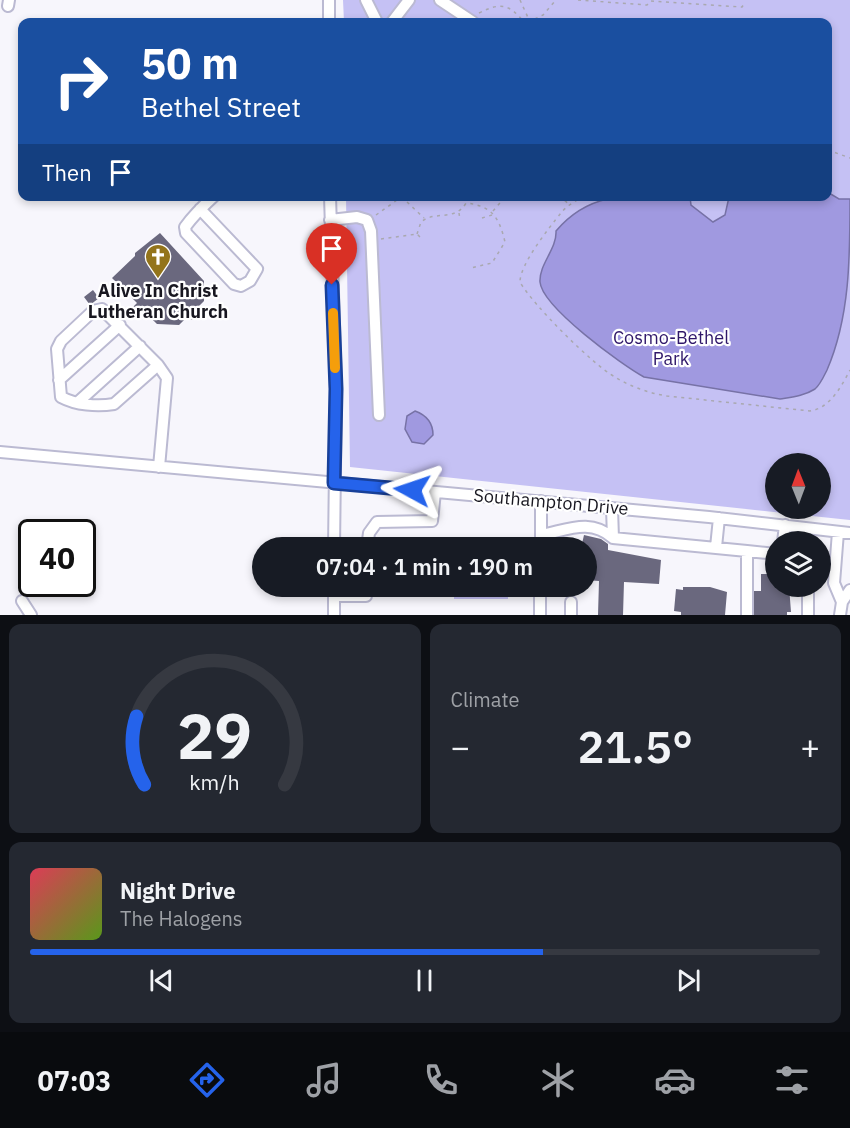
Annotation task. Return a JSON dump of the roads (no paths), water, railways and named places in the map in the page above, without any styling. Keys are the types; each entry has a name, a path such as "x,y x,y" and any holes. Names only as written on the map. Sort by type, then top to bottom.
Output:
{"street":[{"path":"329,0 329,18"},
{"path":"366,0 375,18"},
{"path":"395,18 409,0"},
{"path":"440,0 467,18"},
{"path":"200,209 257,269 250,281 241,286 234,284 186,233 185,227 200,209 209,201"},
{"path":"330,201 336,389 334,537"},
{"path":"330,220 357,217 367,220 371,241 379,416"},
{"path":"158,364 114,404 105,406 77,403 61,397 57,349 61,341 93,311 102,309 120,324 158,364 167,378 159,467"},
{"path":"59,380 120,324"},
{"path":"77,403 140,346"},
{"name":"Southampton Drive","path":"0,452 541,501 850,533"},
{"path":"368,537 377,522 432,521 435,492"},
{"path":"541,501 541,535 586,526 600,527 613,538 765,552"},
{"path":"612,508 613,538"},
{"path":"716,547 719,518"},
{"path":"784,531 785,525"},
{"path":"838,532 834,583 846,602"},
{"path":"747,550 747,615"},
{"path":"840,615 850,590"},
{"path":"334,597 334,615"},
{"path":"540,597 540,615"},
{"path":"808,597 808,615"},
{"path":"22,601 31,615"},
{"path":"571,602 571,615"}],"place":[{"name":"Alive In Christ Lutheran Church","path":"158,280"}],"park label":[{"name":"Cosmo-Bethel Park","path":"671,348"}]}
